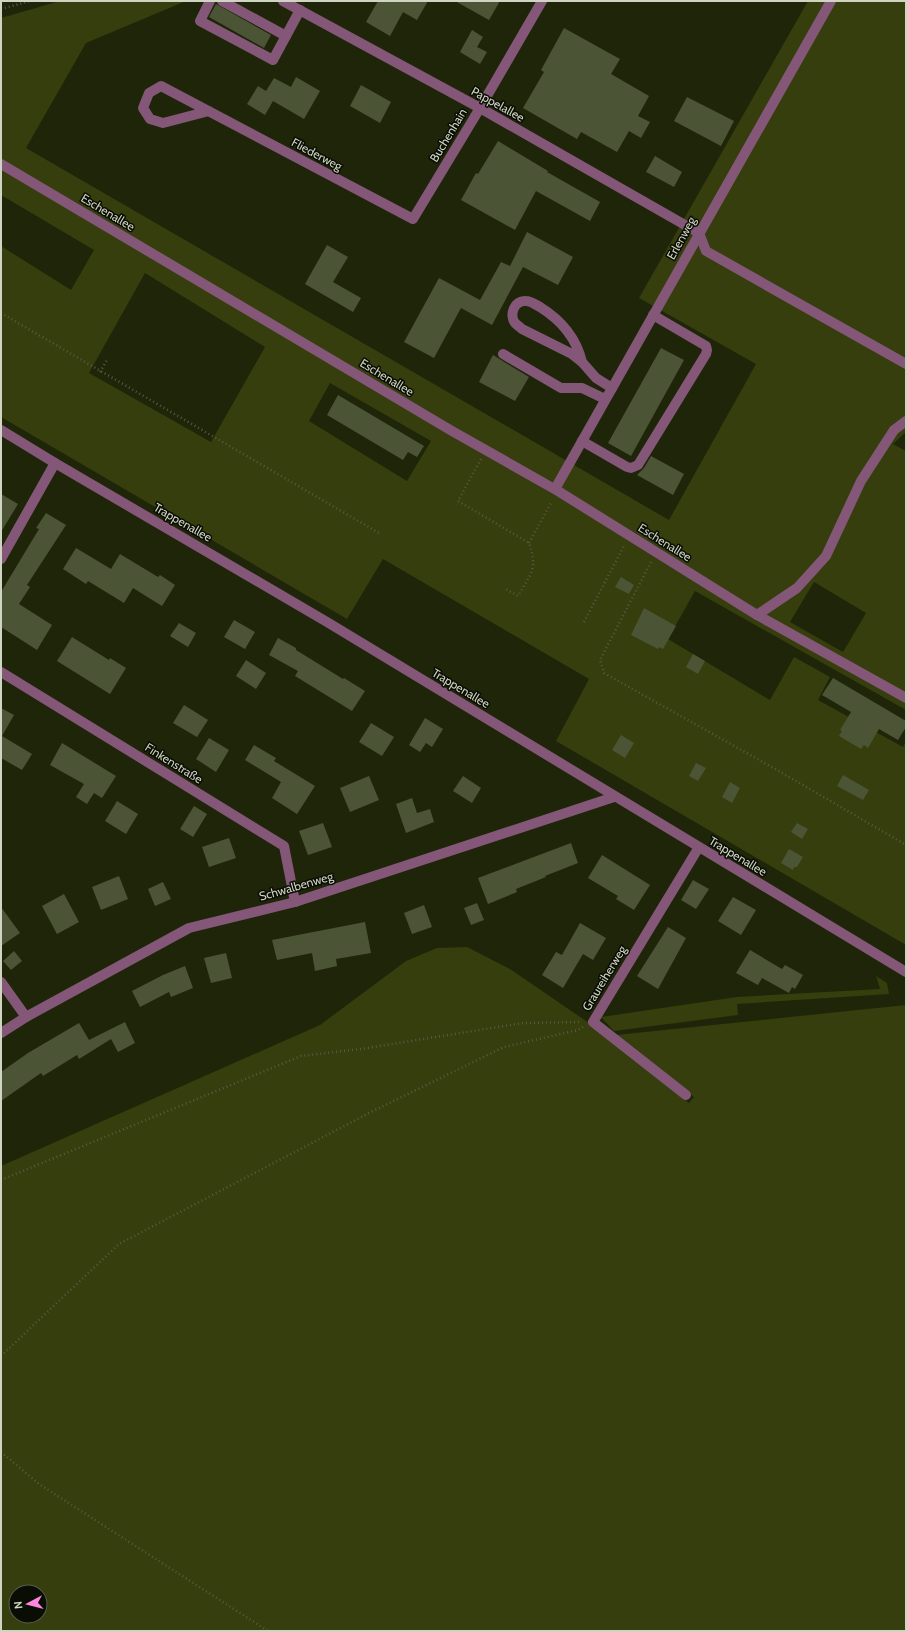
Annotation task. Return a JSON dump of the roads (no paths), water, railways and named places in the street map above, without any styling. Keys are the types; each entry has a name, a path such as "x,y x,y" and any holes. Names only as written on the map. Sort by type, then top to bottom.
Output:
{"street":[{"path":"210,1 200,21 273,60 300,10"},
{"path":"222,1 286,36"},
{"name":"Pappelallee","path":"283,1 480,108 699,233"},
{"name":"Buchenhain","path":"413,219 542,1"},
{"name":"Erlenweg","path":"557,490 605,399 831,1"},
{"name":"Fliederweg","path":"209,111 177,121 163,123 150,119 143,108 149,93 160,86 209,111 413,219"},
{"name":"Eschenallee","path":"1,164 485,450 557,490 757,614 906,698"},
{"path":"699,233 706,251 906,364"},
{"path":"582,362 579,350 568,331 556,318 532,302 525,300 519,302 514,307 512,316 515,323 522,329 572,354 582,362 596,378 612,388"},
{"path":"582,441 627,467 631,468 638,465 706,354 706,346 653,315"},
{"path":"503,354 561,388 582,388 605,399"},
{"path":"757,614 797,588 826,556 861,481 894,430 906,421"},
{"name":"Trappenallee","path":"1,430 327,622 614,797 906,972"},
{"path":"1,560 55,463"},
{"name":"Finkenstraße","path":"1,672 284,846 295,902"},
{"name":"Schwalbenweg","path":"1,1033 26,1017 189,928 295,902 614,797"},
{"name":"Graureiherweg","path":"686,1095 593,1022 699,847"},
{"path":"1,982 26,1017"}]}
